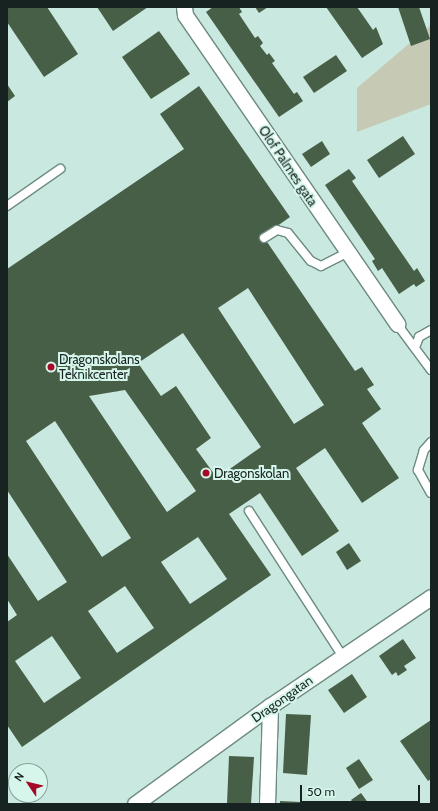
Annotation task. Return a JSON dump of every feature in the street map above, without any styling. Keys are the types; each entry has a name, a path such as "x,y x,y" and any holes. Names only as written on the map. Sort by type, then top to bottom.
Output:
{"street":[{"name":"Olof Palmes gata","path":"184,7 185,15 397,324"},
{"name":"Dragongatan","path":"135,804 270,706 431,597"},
{"path":"266,804 270,706"}],"lane":[{"path":"7,206 60,169"},
{"path":"264,238 277,230 288,232 311,261 321,266 347,253"},
{"path":"397,324 416,345 431,370"},
{"path":"416,345 419,337 431,330"},
{"path":"431,442 424,450 418,470 431,493"},
{"path":"249,511 343,657"}],"green space":[{"path":"431,25 431,104 357,132 357,88"}],"building":[{"path":"7,7 47,7 78,54 44,77 7,22"},
{"path":"97,7 148,7 113,31"},
{"path":"213,7 239,7 242,12 239,14 255,38 258,36 263,43 260,46 267,55 269,53 275,61 272,63 294,94 297,92 303,101 279,117 206,12"},
{"path":"255,7 268,7 259,13"},
{"path":"326,7 357,7 373,30 376,27 383,44 362,58"},
{"path":"398,7 419,7 430,39 411,46"},
{"path":"159,31 190,74 151,99 122,57"},
{"path":"336,55 347,71 314,93 303,77"},
{"path":"7,84 15,96 7,102"},
{"name":"Dragonskolan","path":"199,86 290,217 263,236 355,371 362,367 374,385 367,389 381,409 362,423 399,478 362,503 325,448 296,468 339,531 302,556 260,493 229,514 271,575 22,747 7,725 7,622 17,615 7,599 7,554 38,601 67,582 7,490 7,269 184,149 160,114","holes":["248,288 324,405 294,424 218,308","183,333 261,447 217,478 196,449 211,438 176,386 161,396 138,363","125,390 196,491 167,512 89,396","55,421 131,538 102,557 26,441","198,537 227,579 190,604 161,562","125,586 154,628 117,653 88,611","52,636 81,678 44,703 15,661"]},
{"path":"403,136 415,154 379,178 367,160"},
{"path":"322,141 330,154 311,167 302,154"},
{"path":"349,169 356,178 352,181 414,271 417,268 425,281 416,287 414,284 399,294 382,268 378,271 372,261 375,259 325,185"},
{"path":"349,543 361,561 347,570 336,552"},
{"path":"403,639 416,658 404,666 407,670 398,676 396,672 392,675 379,656"},
{"path":"352,674 367,697 344,713 328,690"},
{"path":"286,714 311,715 307,775 283,773"},
{"path":"431,720 431,779 428,781 400,741"},
{"path":"229,756 254,757 251,804 227,804"},
{"path":"359,759 373,780 359,789 346,768"},
{"path":"361,793 369,804 354,804 351,800"},
{"path":"280,801 302,802 302,804 280,804"}],"place":[{"name":"Dragonskolans Teknikcenter","path":"51,367"},
{"name":"Dragonskolan","path":"206,473"}]}
